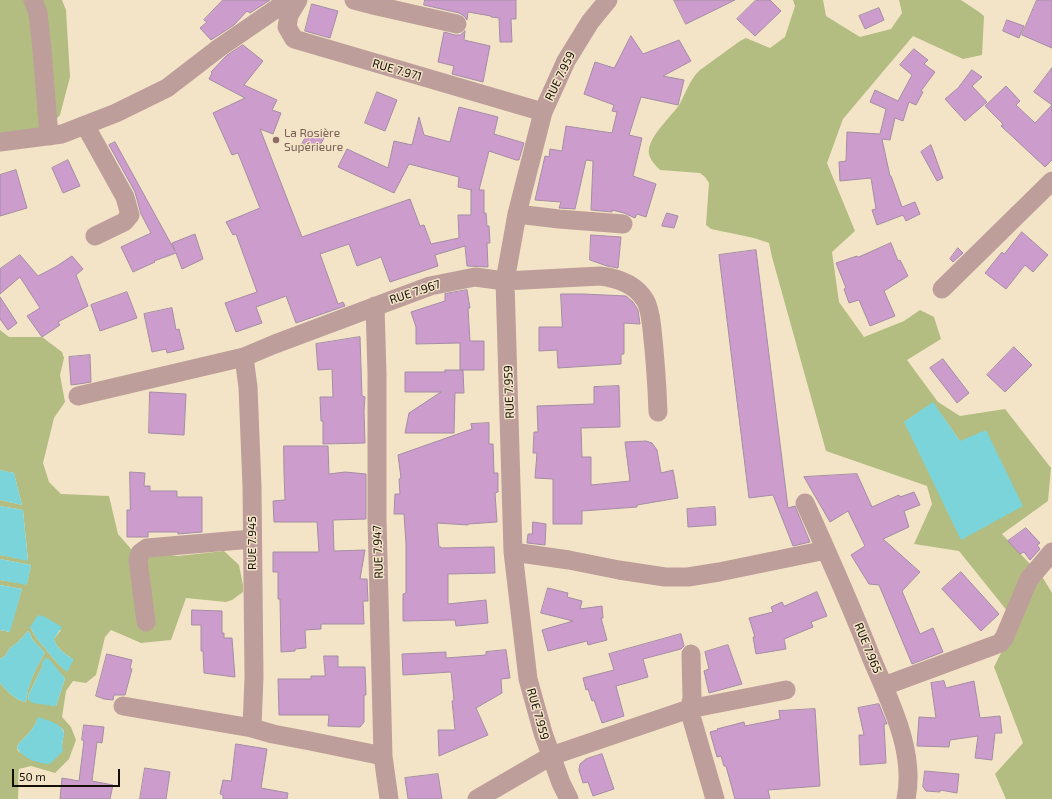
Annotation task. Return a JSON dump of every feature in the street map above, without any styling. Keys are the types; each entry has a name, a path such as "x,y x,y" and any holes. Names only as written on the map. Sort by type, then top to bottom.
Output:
{"street":[{"path":"33,0 38,13 49,136"},
{"path":"0,142 62,134 116,113 167,88 219,48 289,0"},
{"name":"RUE 7.971","path":"298,0 289,15 287,27 294,40 543,112"},
{"path":"354,0 457,24"},
{"name":"RUE 7.959","path":"568,799 543,733 528,679 513,552 505,281 517,214 543,112 566,61 590,22 608,0"},
{"path":"85,125 125,197 130,215 124,222 94,236"},
{"path":"942,289 1052,181"},
{"path":"517,214 623,224"},
{"name":"RUE 7.967","path":"78,396 244,357 375,306 430,286 447,282 475,277 505,281 600,276 621,280 636,289 646,300 650,314 655,357 658,412"},
{"name":"RUE 7.947","path":"375,306 383,756 389,799"},
{"name":"RUE 7.945","path":"244,357 248,388 252,487 254,677 252,728"},
{"name":"RUE 7.965","path":"805,503 845,592 884,686 900,732 908,765 906,799"},
{"path":"146,622 138,560 140,553 146,548 252,539"},
{"path":"513,552 657,576 688,577 826,550"},
{"path":"884,686 1000,643 1004,638 1029,579 1052,552"},
{"path":"691,654 692,699 689,709 715,799"},
{"path":"477,799 551,756 689,709 786,690"},
{"path":"124,706 252,728 273,734 383,756"}],"green space":[{"path":"0,0 62,0 66,10 70,77 60,115 51,125 0,146"},
{"path":"793,0 823,0 826,16 860,37 891,29 902,13 899,0 961,0 984,16 982,55 963,59 913,36 843,119 827,163 855,231 832,252 839,302 864,337 904,321 920,310 934,317 941,339 907,360 938,402 960,416 1005,409 1051,468 1048,501 1002,534 1043,578 1052,593 1052,799 1006,799 995,774 1023,743 994,667 1016,622 959,551 914,544 932,504 927,486 826,451 769,243 754,238 711,229 706,225 709,183 705,177 700,173 660,170 649,155 649,149 654,137 679,105 691,82 700,70 746,38 770,48 785,37 795,6","holes":["933,403 960,441 904,422"]},
{"path":"0,330 9,337 42,337 62,352 64,358 60,375 65,402 54,418 43,463 49,482 61,494 109,496 118,534 131,549 178,556 224,551 239,565 243,585 243,592 232,600 226,602 186,598 171,640 141,643 111,630 105,637 96,675 86,683 73,681 66,691 62,717 71,727 76,740 69,759 55,773 31,766 19,769 18,799 0,799 0,683 14,697 25,702 33,676 45,653 32,639 28,631 10,648 5,656 0,659 0,630 9,632 22,589 0,585 0,580 27,584 31,565 0,559 0,555 28,560 23,510 0,506 0,500 22,505 14,473 0,470","holes":["30,627 61,630 54,639 55,643 62,651 73,659 64,668 60,666 37,639","42,662 65,679 56,706 28,699 42,667","38,718 63,729 64,733 62,745 33,760 18,751 17,747"]}],"water":[{"path":"933,402 960,441 986,430 1023,506 961,540 904,422"},
{"path":"0,470 14,473 22,505 0,500"},
{"path":"0,506 23,510 28,561 0,555"},
{"path":"0,559 31,565 27,585 0,580"},
{"path":"0,585 22,589 10,632 0,630"},
{"path":"38,615 45,617 62,627 54,639 59,648 73,659 67,672 37,639 30,627"},
{"path":"28,631 32,639 45,653 33,676 25,702 14,697 0,683 0,659 5,656 10,648"},
{"path":"46,658 49,659 65,679 56,706 32,703 28,699 42,667 42,662"},
{"path":"38,717 58,725 63,731 63,751 50,764 31,760 22,754 17,747 32,729"}],"building":[{"path":"223,0 270,0 250,13 247,11 234,25 211,40 200,28 207,22 204,20"},
{"path":"425,0 516,0 516,19 511,19 512,42 500,42 499,18 468,12 467,20 459,13 424,5"},
{"path":"674,0 735,0 686,24"},
{"path":"756,0 770,0 781,11 755,36 737,19"},
{"path":"1037,0 1052,0 1052,48 1022,35"},
{"path":"312,4 338,11 330,38 305,31"},
{"path":"879,8 884,20 865,29 859,16"},
{"path":"1007,20 1024,26 1019,38 1003,31"},
{"path":"465,31 464,40 490,46 483,82 452,74 454,66 438,62 444,32 460,35"},
{"path":"631,36 643,54 679,40 691,61 663,76 684,80 678,105 641,97 629,135 642,138 633,176 656,184 646,217 637,214 635,218 612,210 612,212 591,210 593,161 586,160 575,209 559,208 561,202 535,200 545,156 549,157 550,149 562,151 566,126 612,133 617,112 612,111 614,105 584,94 595,62 614,68"},
{"path":"243,45 263,61 244,85 277,100 272,110 281,113 273,134 260,129 302,237 410,199 420,226 424,225 431,244 459,238 458,215 471,215 472,190 458,187 459,177 409,164 394,193 338,167 347,149 388,168 394,141 412,145 419,117 424,135 450,142 459,107 498,117 494,134 524,143 519,160 489,151 479,190 484,190 484,213 486,213 487,226 489,226 490,243 487,243 488,267 467,266 465,246 435,255 438,266 390,282 381,257 357,266 349,244 320,254 338,304 343,302 345,306 296,323 286,296 256,307 262,323 236,332 225,303 257,292 236,234 233,235 226,222 260,208 238,153 232,155 213,113 245,98 209,79 212,73 211,72 226,56"},
{"path":"914,49 928,60 924,64 935,72 921,91 923,92 916,105 909,102 903,121 895,118 890,140 882,139 890,176 902,207 915,202 920,214 906,221 903,215 877,225 872,210 876,209 871,178 840,181 839,162 846,161 847,132 880,134 886,109 870,102 875,90 898,101 912,75 900,65"},
{"path":"1052,68 1052,105 1034,92"},
{"path":"972,70 982,77 972,86 987,102 965,121 945,99 958,88"},
{"path":"1006,86 1020,101 1016,105 1035,123 1052,105 1052,160 1045,167 1001,126 1003,124 985,106"},
{"path":"377,92 397,100 385,131 365,123"},
{"path":"310,130 324,138 317,151 302,144"},
{"path":"115,142 175,251 172,243 195,234 203,259 182,269 176,253 154,261 155,262 133,272 121,247 151,233 141,214 135,192 109,145"},
{"path":"931,145 943,178 937,181 921,152"},
{"path":"68,160 80,186 63,193 52,168"},
{"path":"16,170 27,208 0,216 0,175"},
{"path":"667,213 678,216 674,228 662,226"},
{"path":"1022,232 1048,255 1033,272 1025,265 1006,289 985,273 1002,252 1004,254"},
{"path":"591,235 621,237 618,268 590,260"},
{"path":"891,243 898,261 900,260 908,276 884,291 895,316 870,326 859,300 849,303 844,289 846,288 836,263 857,256 858,257"},
{"path":"958,248 963,253 953,262 950,259"},
{"path":"756,250 788,508 795,506 810,542 793,546 773,495 749,498 719,255"},
{"path":"20,255 38,276 72,256 83,269 76,275 88,306 58,322 60,325 42,337 27,316 40,308 20,277 0,294 0,269"},
{"path":"467,290 470,308 468,308 470,341 484,341 484,370 460,370 460,343 416,344 416,327 411,312 445,301 445,294"},
{"path":"127,292 137,318 100,331 91,305"},
{"path":"561,294 626,296 633,302 638,310 640,324 624,323 624,354 621,354 621,364 558,368 557,350 539,351 539,327 562,327"},
{"path":"0,297 17,323 8,330 0,319"},
{"path":"172,308 176,330 179,329 184,349 167,353 166,349 152,352 144,314"},
{"path":"360,337 362,396 365,397 365,443 323,444 323,421 321,421 320,397 333,397 332,369 318,370 316,344"},
{"path":"1014,347 1032,365 1005,392 987,375"},
{"path":"90,355 91,382 71,385 69,357"},
{"path":"943,359 969,393 957,403 930,368"},
{"path":"445,370 463,370 464,393 455,393 454,433 405,433 409,413 441,392 405,392 405,372 445,372"},
{"path":"619,386 620,427 581,428 582,457 591,457 591,485 630,481 625,442 646,441 652,443 657,450 661,473 673,470 678,498 637,505 637,507 582,511 582,524 553,524 553,479 535,478 537,453 533,453 534,432 538,432 537,406 594,404 594,387"},
{"path":"150,392 186,394 184,435 149,433"},
{"path":"489,423 489,444 493,444 494,473 498,473 498,492 495,493 497,522 468,525 437,523 439,547 441,548 494,547 495,573 448,574 448,604 486,600 488,623 456,626 455,620 403,621 403,594 406,593 406,544 404,514 394,514 395,494 400,494 399,479 401,478 398,455 472,429 471,424"},
{"path":"284,446 328,446 329,474 345,472 366,474 366,519 333,520 334,551 365,550 360,579 367,579 368,601 363,601 364,624 321,624 321,629 305,630 306,648 295,649 295,651 281,652 278,572 273,572 273,552 319,552 317,522 274,522 273,501 285,500"},
{"path":"130,472 145,473 144,486 150,486 150,491 177,491 177,497 202,497 202,532 178,534 178,532 148,532 148,537 127,537 127,510 130,510"},
{"path":"857,474 872,507 899,495 900,497 914,492 920,505 904,511 909,527 883,539 920,572 902,591 920,634 933,628 943,652 912,664 879,585 869,584 851,555 865,546 848,511 830,522 804,477"},
{"path":"715,507 716,525 688,527 687,509"},
{"path":"533,522 546,524 545,545 527,543 528,534 532,534"},
{"path":"1026,528 1040,543 1037,545 1040,549 1030,560 1024,552 1020,554 1008,541"},
{"path":"961,572 999,614 981,631 942,589"},
{"path":"548,588 568,593 567,597 582,601 580,609 602,606 603,618 601,618 607,640 588,645 587,641 548,651 542,630 573,621 541,613"},
{"path":"817,592 827,616 811,622 813,627 784,639 786,649 756,654 753,637 755,637 749,618 773,612 771,607 782,602 784,606"},
{"path":"192,610 222,611 222,633 224,633 224,638 232,638 235,677 204,673 203,651 201,651 201,625 192,625"},
{"path":"681,634 684,646 681,649 643,659 648,677 616,686 624,716 602,723 594,700 592,701 588,689 586,690 583,678 614,670 609,654"},
{"path":"728,645 742,684 709,693 704,671 709,669 705,652"},
{"path":"506,650 510,678 501,679 502,693 476,708 488,735 439,756 438,730 455,730 451,672 403,675 402,654 446,652 446,658 486,655 486,652"},
{"path":"107,654 132,660 130,668 132,669 125,695 114,695 113,700 96,696"},
{"path":"324,656 338,656 338,667 365,667 366,695 364,695 364,722 360,727 328,726 329,715 279,715 278,679 311,679 311,676 325,676"},
{"path":"944,681 946,688 974,681 980,718 1000,716 1002,733 995,733 992,760 975,758 978,736 950,740 949,747 917,746 919,717 936,718 931,683"},
{"path":"879,704 887,724 884,724 886,763 860,765 859,735 864,735 858,708"},
{"path":"815,709 820,786 768,790 770,799 735,799 726,766 724,766 721,756 717,757 710,732 744,722 745,726 780,719 779,711"},
{"path":"84,725 104,727 102,743 97,742 92,781 113,785 110,799 60,799 62,778 79,781 84,741 82,740"},
{"path":"236,744 267,749 261,788 288,793 287,799 223,799 223,795 220,794 223,780 231,781"},
{"path":"602,754 614,789 593,796 588,782 583,783 579,770 580,764 586,759"},
{"path":"145,768 170,772 166,799 140,799"},
{"path":"925,771 959,774 957,793 940,790 940,792 926,791 923,787"},
{"path":"438,774 442,799 408,799 405,778"}],"place":[{"name":"La Rosière Supérieure","path":"276,140"}]}
